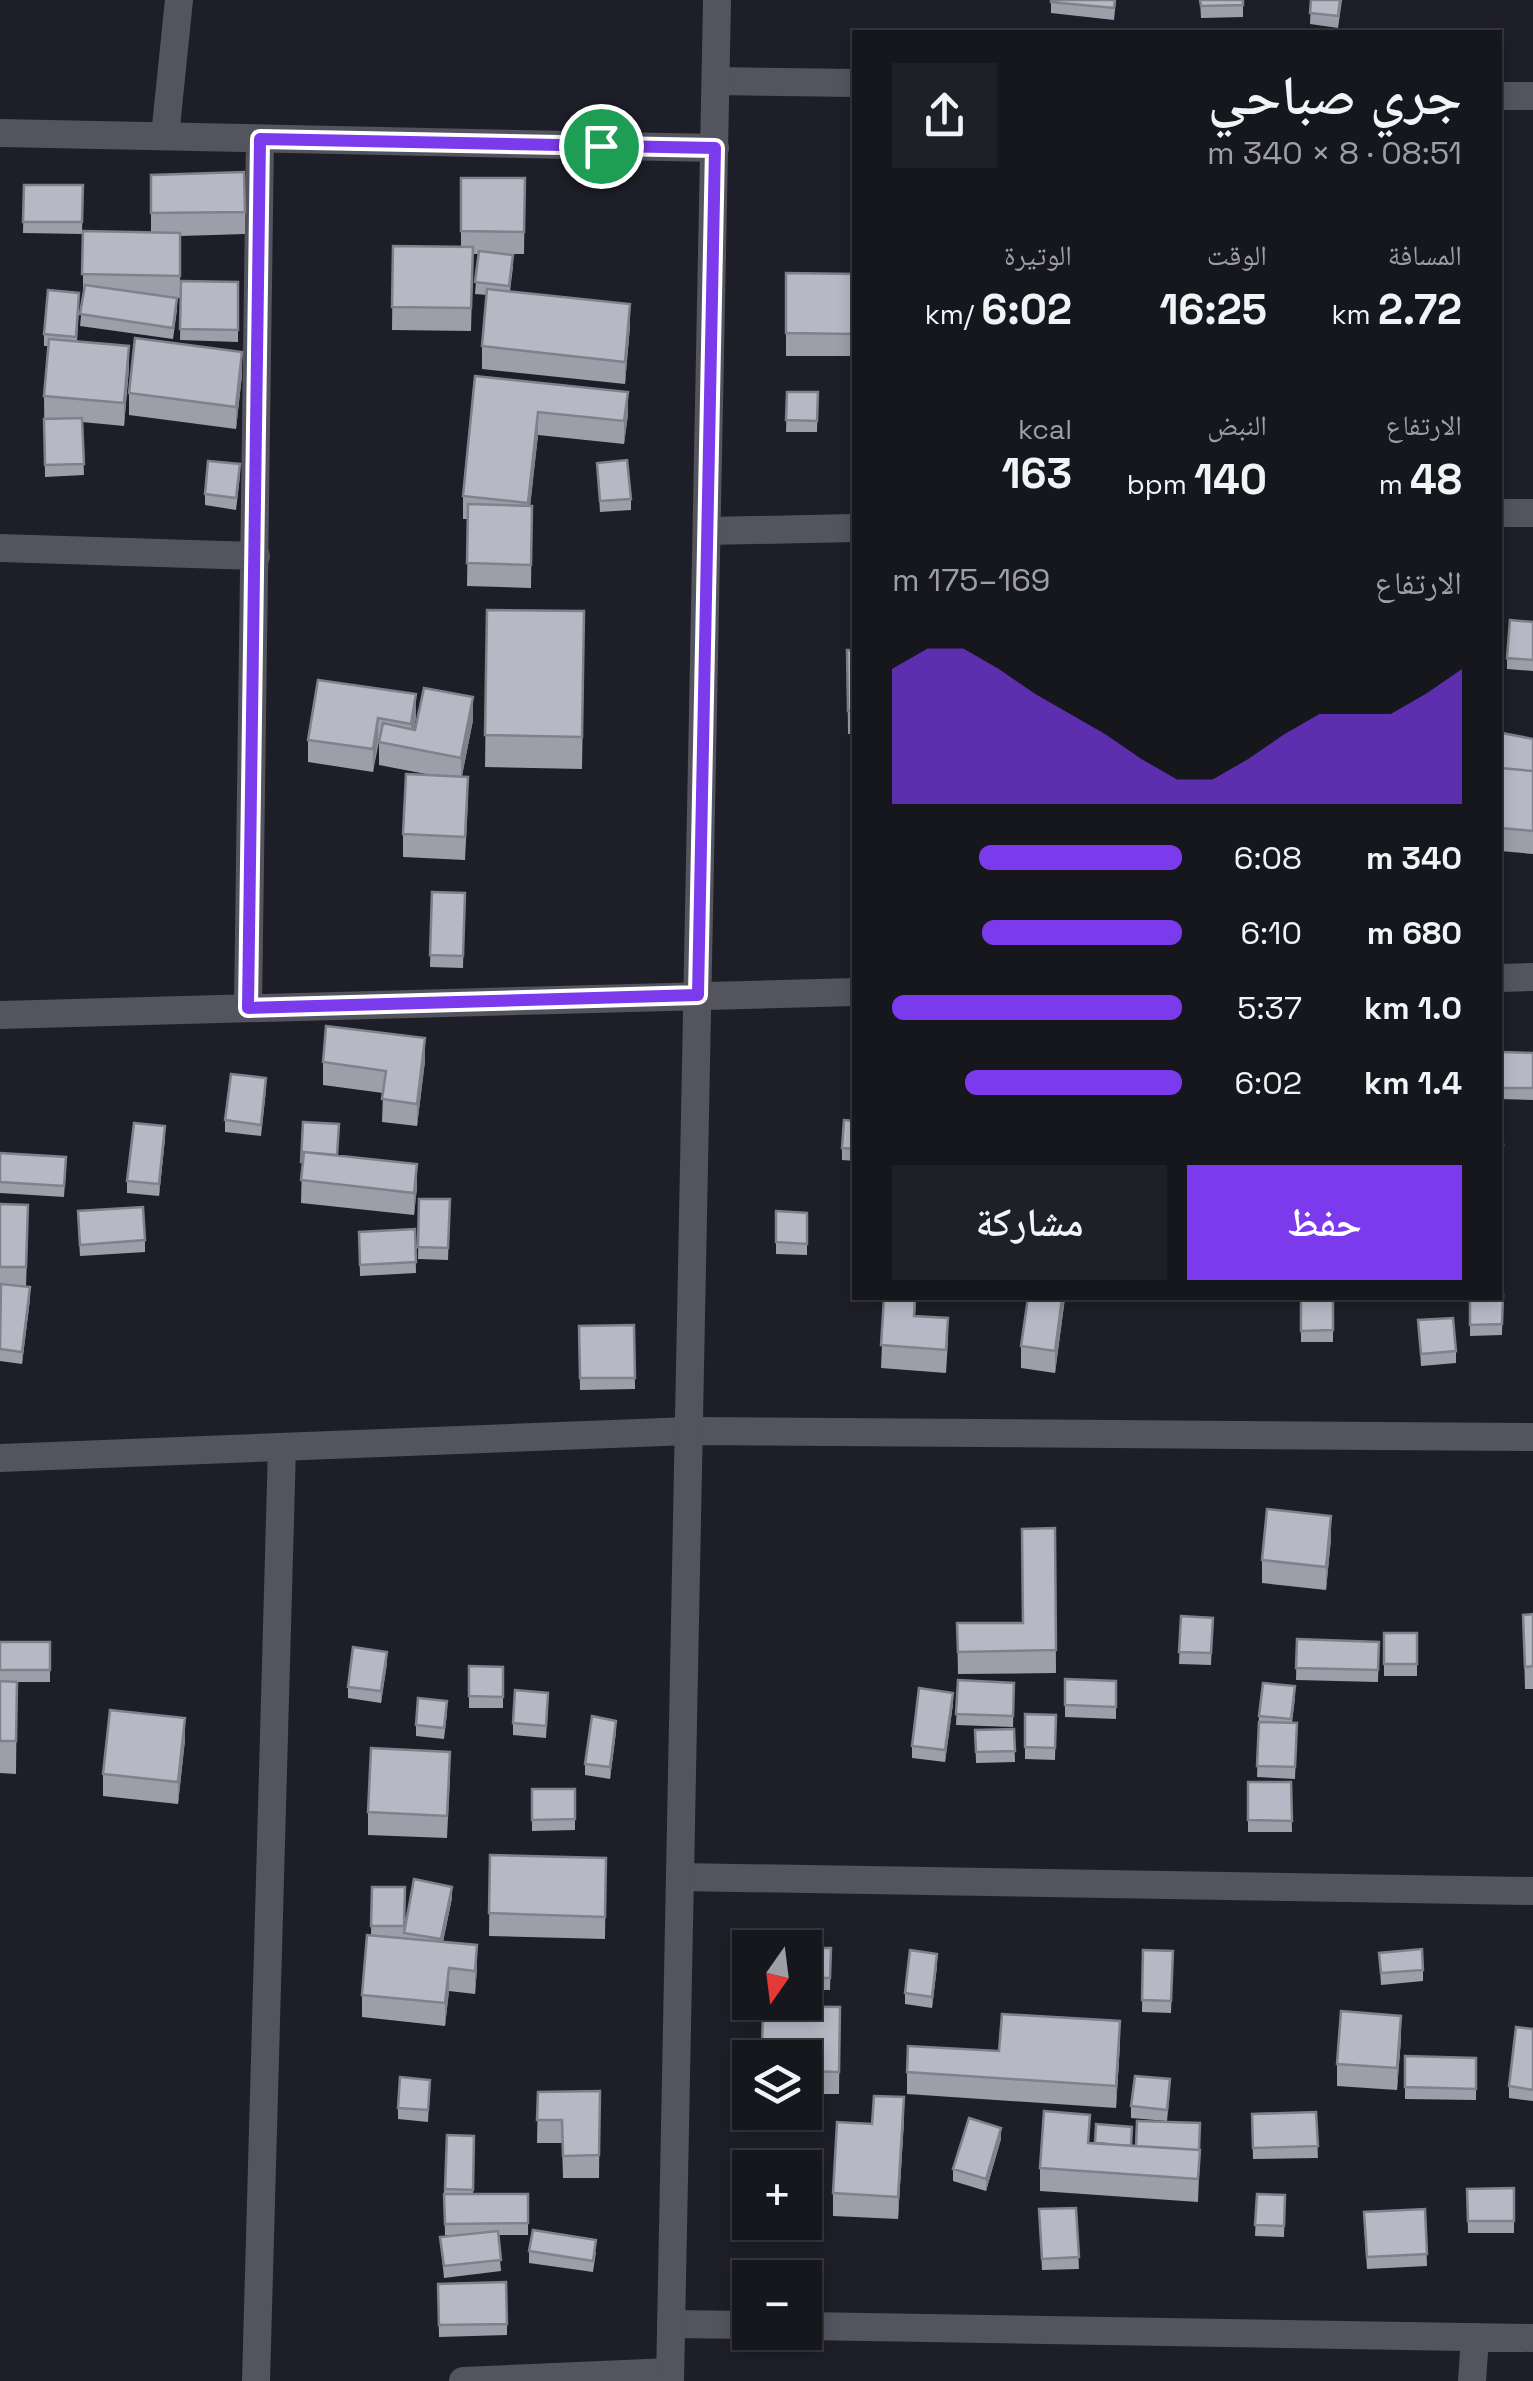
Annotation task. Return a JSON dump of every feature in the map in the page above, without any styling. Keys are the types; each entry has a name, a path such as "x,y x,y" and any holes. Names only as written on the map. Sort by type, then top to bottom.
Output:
{"street":[{"path":"165,136 180,0"},
{"path":"463,2381 670,2377 718,0"},
{"path":"716,81 852,84"},
{"path":"1502,96 1533,96"},
{"path":"0,133 715,148"},
{"path":"248,1008 260,139"},
{"path":"1502,514 1533,513"},
{"path":"706,531 852,528"},
{"path":"0,548 256,556"},
{"path":"1502,978 1533,977"},
{"path":"0,1015 852,992"},
{"path":"0,1458 689,1431 1533,1436"},
{"path":"256,2381 282,1447"},
{"path":"680,1877 1533,1891"},
{"path":"671,2324 732,2325"},
{"path":"822,2326 1533,2338"},
{"path":"1472,2381 1475,2338"}],"building":[{"path":"1051,0 1115,0 1114,8"},
{"path":"1200,0 1243,0 1243,5 1201,6"},
{"path":"1311,0 1340,0 1338,16 1310,13"},
{"path":"244,172 245,212 151,213 151,175"},
{"path":"461,178 525,178 524,232 461,231"},
{"path":"24,185 83,185 82,222 23,222"},
{"path":"83,231 180,233 180,276 82,274"},
{"path":"393,246 473,247 471,308 392,307"},
{"path":"479,251 513,255 509,286 475,282"},
{"path":"786,273 852,274 852,334 786,333"},
{"path":"181,281 238,282 238,330 180,329"},
{"path":"85,285 177,298 173,328 80,314"},
{"path":"487,289 630,304 625,362 482,346"},
{"path":"48,290 79,293 76,337 44,334"},
{"path":"135,338 242,352 236,407 129,393"},
{"path":"49,339 129,346 124,403 44,396"},
{"path":"475,376 628,392 624,421 538,412 528,503 463,496"},
{"path":"787,392 818,392 817,421 786,420"},
{"path":"82,418 84,464 45,465 44,419"},
{"path":"627,460 631,499 600,501 597,463"},
{"path":"208,461 240,464 236,498 205,494"},
{"path":"468,504 532,506 531,565 467,563"},
{"path":"487,610 584,611 582,737 485,735"},
{"path":"1510,620 1533,622 1533,660 1507,658"},
{"path":"847,650 852,650 852,711 848,711"},
{"path":"318,680 416,694 411,724 378,718 373,749 308,740"},
{"path":"424,688 473,697 461,758 379,742 383,723 415,730"},
{"path":"1502,733 1533,739 1533,771 1502,768"},
{"path":"1502,768 1533,771 1533,831 1502,828"},
{"path":"406,774 468,777 465,837 403,834"},
{"path":"432,892 465,893 463,956 430,955"},
{"path":"326,1026 425,1038 417,1104 382,1099 386,1071 323,1062"},
{"path":"1502,1052 1533,1053 1533,1088 1502,1088"},
{"path":"231,1074 266,1078 261,1125 225,1120"},
{"path":"844,1120 852,1121 852,1149 842,1148"},
{"path":"303,1122 339,1124 337,1155 304,1152 301,1162"},
{"path":"134,1123 165,1126 159,1184 127,1181"},
{"path":"304,1152 417,1164 414,1193 301,1180"},
{"path":"0,1153 66,1157 64,1186 0,1182"},
{"path":"419,1199 450,1199 448,1248 418,1247"},
{"path":"0,1204 28,1205 26,1267 0,1267"},
{"path":"143,1207 145,1240 80,1245 78,1211"},
{"path":"776,1211 807,1213 807,1244 776,1242"},
{"path":"415,1229 416,1262 360,1265 359,1232"},
{"path":"1,1284 30,1287 22,1352 0,1349"},
{"path":"1503,1295 1502,1324 1470,1325 1470,1300 1502,1300"},
{"path":"884,1300 915,1300 914,1316 948,1318 946,1350 881,1345"},
{"path":"1028,1300 1062,1300 1055,1351 1021,1346"},
{"path":"1301,1300 1333,1300 1333,1330 1301,1331"},
{"path":"1453,1318 1456,1351 1421,1354 1418,1320"},
{"path":"634,1325 635,1378 580,1378 579,1326"},
{"path":"1267,1509 1331,1516 1326,1567 1262,1560"},
{"path":"1055,1528 1056,1650 958,1652 957,1623 1023,1623 1022,1529"},
{"path":"1533,1614 1533,1666 1525,1667 1523,1615"},
{"path":"1181,1616 1213,1618 1211,1653 1179,1652"},
{"path":"1384,1633 1417,1633 1417,1664 1384,1664"},
{"path":"1297,1639 1379,1642 1378,1670 1296,1668"},
{"path":"0,1642 50,1642 50,1670 0,1670"},
{"path":"353,1647 387,1652 381,1691 348,1687"},
{"path":"469,1666 503,1667 503,1697 469,1696"},
{"path":"1065,1679 1116,1681 1116,1707 1065,1705"},
{"path":"958,1680 1014,1683 1013,1716 956,1714"},
{"path":"0,1681 17,1682 16,1741 0,1741"},
{"path":"1263,1683 1295,1686 1291,1719 1259,1716"},
{"path":"919,1688 953,1693 945,1750 912,1746"},
{"path":"515,1690 548,1693 546,1726 513,1723"},
{"path":"418,1698 447,1701 444,1728 416,1725"},
{"path":"110,1710 185,1718 178,1782 103,1774"},
{"path":"1025,1714 1056,1715 1055,1748 1025,1747"},
{"path":"592,1716 616,1721 610,1767 585,1764"},
{"path":"1259,1722 1297,1723 1295,1767 1257,1766"},
{"path":"1014,1729 1015,1751 976,1752 975,1730"},
{"path":"371,1748 450,1752 447,1816 368,1812"},
{"path":"1248,1782 1291,1782 1292,1821 1248,1820"},
{"path":"532,1789 575,1789 575,1819 532,1820"},
{"path":"490,1855 606,1858 605,1917 489,1913"},
{"path":"414,1879 452,1887 441,1939 404,1933"},
{"path":"372,1887 405,1887 404,1926 371,1926"},
{"path":"367,1935 477,1945 475,1971 449,1968 445,2003 362,1995"},
{"path":"822,1948 831,1948 830,1978 822,1978"},
{"path":"1422,1949 1423,1970 1381,1973 1379,1953"},
{"path":"910,1950 937,1954 932,1997 905,1993"},
{"path":"1143,1950 1173,1951 1171,2001 1142,2000"},
{"path":"822,2007 840,2007 839,2072 822,2072 822,2040 762,2040 763,2020 822,2020"},
{"path":"1341,2011 1401,2016 1397,2068 1337,2064"},
{"path":"1002,2014 1120,2021 1116,2086 907,2072 908,2046 999,2051"},
{"path":"1516,2027 1533,2029 1533,2090 1509,2086"},
{"path":"1405,2056 1476,2058 1476,2089 1405,2087"},
{"path":"1135,2076 1170,2079 1167,2110 1131,2106"},
{"path":"400,2077 430,2080 428,2110 398,2108"},
{"path":"600,2091 599,2155 563,2156 562,2120 537,2120 538,2092"},
{"path":"874,2096 904,2097 898,2197 833,2193 837,2122 872,2124"},
{"path":"1044,2111 1090,2115 1088,2143 1200,2150 1198,2179 1040,2168"},
{"path":"1316,2112 1318,2146 1253,2148 1252,2114"},
{"path":"969,2118 1001,2128 986,2179 953,2169"},
{"path":"1137,2121 1200,2123 1199,2150 1136,2146"},
{"path":"1096,2124 1132,2127 1131,2146 1095,2143"},
{"path":"447,2135 474,2136 473,2190 445,2189"},
{"path":"1514,2188 1514,2221 1468,2221 1467,2189"},
{"path":"444,2194 528,2194 528,2223 445,2224"},
{"path":"1257,2194 1285,2195 1284,2226 1255,2225"},
{"path":"1076,2208 1079,2257 1042,2259 1039,2209"},
{"path":"1425,2209 1427,2254 1367,2257 1364,2212"},
{"path":"533,2230 596,2240 593,2261 529,2251"},
{"path":"498,2231 501,2260 444,2266 440,2237"},
{"path":"506,2282 507,2324 439,2325 438,2284"}],"route":[{"path":"260,139 601,146 715,148 698,995 248,1008 260,139"}]}
